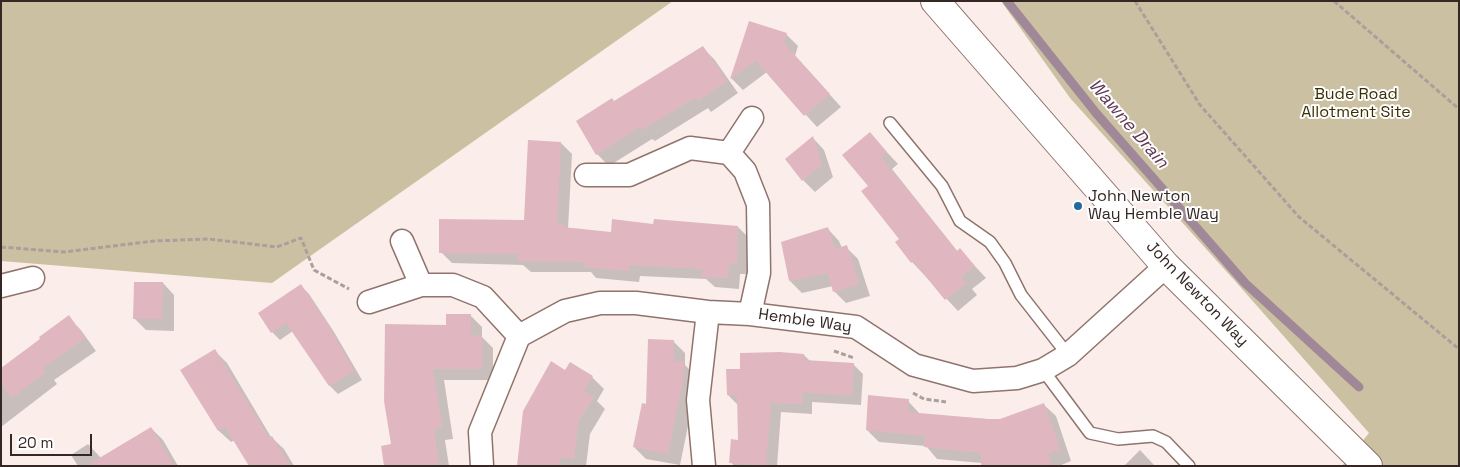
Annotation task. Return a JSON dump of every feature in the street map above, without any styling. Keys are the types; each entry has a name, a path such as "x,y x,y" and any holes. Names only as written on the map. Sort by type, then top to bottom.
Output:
{"street":[{"name":"John Newton Way","path":"935,1 1166,266 1368,466"},
{"path":"729,153 752,118"},
{"path":"586,175 629,175 690,148 729,153 745,171 758,204 759,273 750,314"},
{"path":"402,241 421,285"},
{"name":"Hemble Way","path":"519,336 565,311 600,303 636,303 856,327 914,365 973,381 1017,378 1043,370 1068,355 1166,266"},
{"path":"1,286 33,278"},
{"path":"369,302 421,285 453,286 483,297 519,336 480,432 482,466"},
{"path":"704,466 698,400 708,312"}],"lane":[{"path":"890,123 942,186 960,221 990,242 1005,263 1021,295 1068,355"},
{"path":"1043,370 1090,433 1118,439 1153,436 1166,442 1189,466"}],"path":[{"path":"1135,1 1200,105 1299,217 1459,349"},
{"path":"1334,1 1459,109"},
{"path":"1,247 64,252 154,241 209,239 277,247 301,238 314,270 369,302"}],"green space":[{"path":"1,1 673,1 272,283 1,261"},
{"name":"Bude Road Allotment Site","path":"1001,1 1459,1 1459,466 1342,466 1369,433 1070,98"}],"building":[{"path":"749,21 787,33 784,43 830,94 804,116 756,61 730,79"},
{"path":"703,46 727,81 698,101 696,97 642,130 640,127 596,155 576,121 612,98 614,101"},
{"path":"870,132 887,152 881,157 957,251 960,248 975,266 961,277 966,283 945,300 913,261 911,263 895,242 899,239 861,191 868,186 842,155"},
{"path":"813,136 822,165 802,181 785,159"},
{"path":"528,140 561,142 557,223 563,223 563,227 611,232 612,219 653,224 654,219 738,226 737,264 729,263 728,278 702,277 703,269 629,265 629,271 584,267 585,262 518,261 518,254 439,253 439,219 524,220"},
{"path":"828,227 835,249 847,245 859,284 833,292 828,273 789,281 781,242"},
{"path":"134,282 163,282 162,319 133,319"},
{"path":"301,284 327,323 354,371 329,386 286,323 271,333 258,313"},
{"path":"446,314 471,314 471,336 482,335 482,369 433,369 442,427 434,429 439,466 384,466 381,446 391,444 384,401 385,324 446,325"},
{"path":"69,315 85,338 43,368 46,372 12,398 1,384 1,368"},
{"path":"648,339 674,340 674,361 684,361 683,379 668,454 633,447 642,403 646,404"},
{"path":"215,349 269,438 272,436 290,466 249,466 225,427 218,431 180,370"},
{"path":"780,352 804,354 804,360 854,363 852,396 803,392 802,404 771,403 766,466 729,463 731,439 738,440 737,395 727,395 726,369 740,369 740,353"},
{"path":"551,361 565,370 570,362 593,376 584,391 594,396 578,422 574,459 560,458 559,466 517,466 523,411"},
{"path":"868,395 909,399 908,412 988,419 1000,419 1044,403 1060,449 1048,454 1052,466 981,466 981,453 924,447 925,436 866,430"},
{"path":"151,427 174,466 86,466"}],"waterway":[{"name":"Wawne Drain","path":"1007,1 1096,113 1245,283 1359,387"}],"place":[{"name":"John Newton Way Hemble Way","path":"1078,206"}]}
